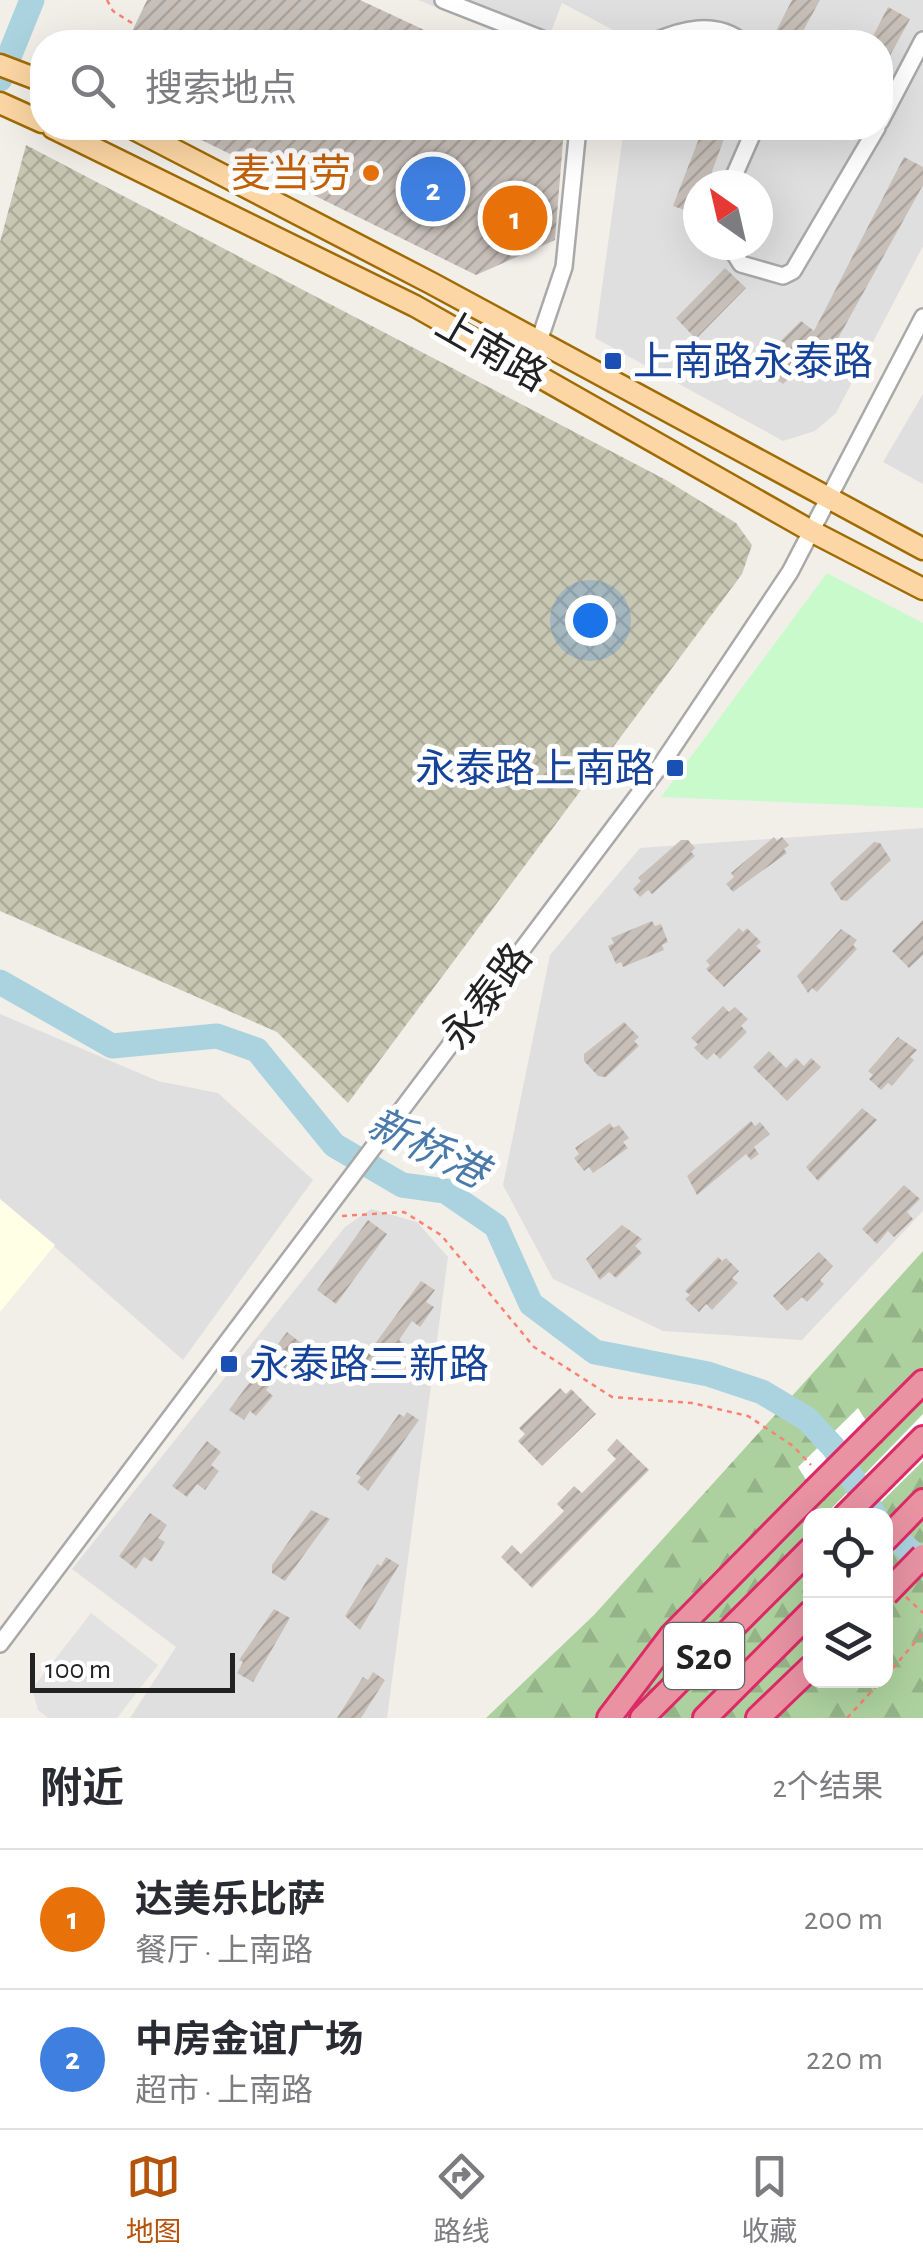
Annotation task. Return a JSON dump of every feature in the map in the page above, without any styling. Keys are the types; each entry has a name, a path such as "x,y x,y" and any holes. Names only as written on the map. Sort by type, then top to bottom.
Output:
{"highway":[{"path":"609,1718 672,1635 814,1480 873,1432 923,1382"},
{"path":"853,1508 923,1438"},
{"path":"893,1531 923,1501"},
{"path":"893,1587 923,1556"},
{"name":"S20","path":"642,1718 803,1557"},
{"name":"S20","path":"706,1718 803,1621"},
{"path":"758,1718 803,1675"}],"main road":[{"path":"0,64 30,76"},
{"path":"0,103 30,116"},
{"name":"上南路","path":"77,140 415,306 811,531 923,589"},
{"name":"上南路","path":"155,140 539,341 923,549"}],"street":[{"path":"443,0 519,30"},
{"path":"893,97 923,40"},
{"path":"539,341 564,267 577,140"},
{"path":"737,170 750,140"},
{"path":"738,260 783,276 793,271 870,140"},
{"name":"永泰路","path":"0,1644 663,762 749,637 811,531 923,317"}],"path":[{"path":"107,0 113,11 135,25"},
{"path":"329,1204 332,1217 404,1212 440,1235 534,1347 567,1371 612,1397 692,1403 748,1416 793,1446 814,1480"},
{"path":"893,1668 923,1633"},
{"path":"847,1718 875,1688"}],"shaded area":[{"path":"418,0 923,0 923,246 836,413 815,431 783,441 595,338 622,140 893,140 893,30 613,30 562,3 552,30 494,30"},
{"path":"26,145 666,480 736,523 752,545 742,574 348,1103 277,1032 0,911 0,242"},
{"path":"923,394 923,484 883,462"},
{"path":"923,828 923,1211 802,1340 663,1331 553,1279 503,1185 550,955 640,848"},
{"path":"0,1014 158,1081 218,1093 313,1180 183,1360 0,1199"},
{"path":"0,1199 55,1245 0,1312"},
{"path":"371,1209 417,1222 448,1257 387,1718 130,1718 176,1647 72,1569 345,1227"},
{"path":"91,1613 158,1665 117,1718 48,1718 38,1710 32,1689"}],"green space":[{"path":"827,573 923,623 923,808 661,797"},
{"path":"923,1251 923,1718 486,1718 594,1615"}],"pier":[{"path":"858,1408 880,1443 820,1502 798,1467"},
{"path":"923,1414 923,1461 875,1508 832,1508"}],"building":[{"path":"147,0 360,0 424,30 133,30"},
{"path":"792,0 820,0 804,30 777,30"},
{"path":"888,7 910,19 893,50 893,30 876,30"},
{"path":"201,140 563,140 555,240 476,275"},
{"path":"698,140 724,140 713,170 687,170"},
{"path":"904,157 923,167 923,185 836,342 830,338 783,384 756,365 801,321 814,331"},
{"path":"683,180 683,209 673,206"},
{"path":"725,268 746,288 696,339 676,318"},
{"path":"774,837 777,841 782,837 789,845 784,849 787,853 733,892 726,884 734,877 731,873"},
{"path":"681,840 688,840 695,848 691,852 695,856 652,894 648,890 640,897 633,889 641,881 638,878"},
{"path":"874,842 880,843 891,860 847,901 841,900 830,883"},
{"path":"923,920 923,955 909,968 892,951"},
{"path":"652,921 655,926 661,924 668,942 662,945 664,950 623,967 621,962 616,964 608,946 614,943 611,938"},
{"path":"739,928 743,932 747,928 761,942 756,946 761,951 724,987 706,969 710,965 706,961"},
{"path":"841,929 857,940 853,945 857,949 817,992 812,988 808,993 797,976"},
{"path":"723,1006 729,1012 735,1007 748,1019 741,1026 747,1032 720,1059 714,1053 707,1060 694,1048 698,1044 691,1038"},
{"path":"624,1022 639,1037 634,1041 639,1046 606,1077 598,1076 584,1061 584,1054"},
{"path":"898,1037 917,1050 910,1057 914,1060 892,1086 888,1083 881,1090 869,1079 873,1075 868,1071"},
{"path":"769,1051 786,1068 796,1058 804,1066 811,1058 821,1067 787,1101 753,1067"},
{"path":"862,1108 877,1120 818,1181 806,1167"},
{"path":"751,1121 755,1126 760,1122 770,1134 754,1147 759,1154 751,1160 746,1154 697,1195 687,1176"},
{"path":"610,1123 613,1128 619,1125 629,1138 623,1142 628,1148 593,1173 589,1167 584,1171 574,1158 579,1154 575,1148"},
{"path":"904,1185 920,1199 907,1212 913,1219 894,1237 888,1231 877,1244 862,1229"},
{"path":"368,1220 387,1234 336,1304 317,1290"},
{"path":"622,1225 642,1239 635,1246 642,1253 616,1278 609,1272 600,1280 586,1259"},
{"path":"819,1252 833,1266 820,1280 824,1284 807,1302 802,1297 787,1311 773,1296"},
{"path":"718,1257 722,1261 726,1258 739,1271 732,1278 738,1283 712,1310 706,1304 699,1312 685,1299 690,1295 685,1291"},
{"path":"421,1281 435,1290 426,1302 434,1307 420,1327 412,1321 399,1340 407,1346 391,1368 382,1362 375,1372 361,1363"},
{"path":"287,1332 301,1343 295,1350 302,1356 290,1375 281,1369 266,1390 273,1396 256,1416 250,1411 244,1420 229,1410"},
{"path":"560,1388 566,1394 571,1389 596,1414 542,1466 518,1441 525,1434 519,1428"},
{"path":"407,1412 419,1420 368,1491 357,1482 361,1477 356,1474 399,1414 404,1417"},
{"path":"617,1439 649,1470 532,1588 501,1557 512,1545 521,1554 564,1511 557,1504 574,1486 582,1493 616,1459 607,1450"},
{"path":"207,1441 221,1452 211,1465 219,1471 205,1490 197,1484 187,1497 172,1486"},
{"path":"311,1510 330,1519 285,1581 272,1573 272,1565"},
{"path":"150,1513 167,1525 158,1538 165,1542 152,1562 144,1557 136,1569 119,1556"},
{"path":"386,1557 399,1565 360,1630 345,1616 377,1564 381,1566"},
{"path":"274,1609 290,1618 253,1682 237,1673 243,1662 239,1660"},
{"path":"373,1672 385,1680 361,1718 337,1718 363,1677 368,1680"}],"waterway":[{"path":"0,79 32,0"},
{"name":"新桥港","path":"0,982 112,1046 217,1036 257,1050 334,1145 402,1185 445,1191 496,1226 531,1304 595,1352 708,1374 762,1392 807,1419 834,1448 870,1508"},
{"name":"新桥港","path":"893,1535 923,1563"}],"place":[{"name":"麦当劳","path":"371,173"},
{"name":"中房金谊广场","path":"433,189"},
{"name":"达美乐比萨","path":"515,218"},
{"name":"上南路永泰路","path":"613,361"},
{"name":"永泰路上南路","path":"675,768"},
{"name":"永泰路三新路","path":"229,1364"}]}
